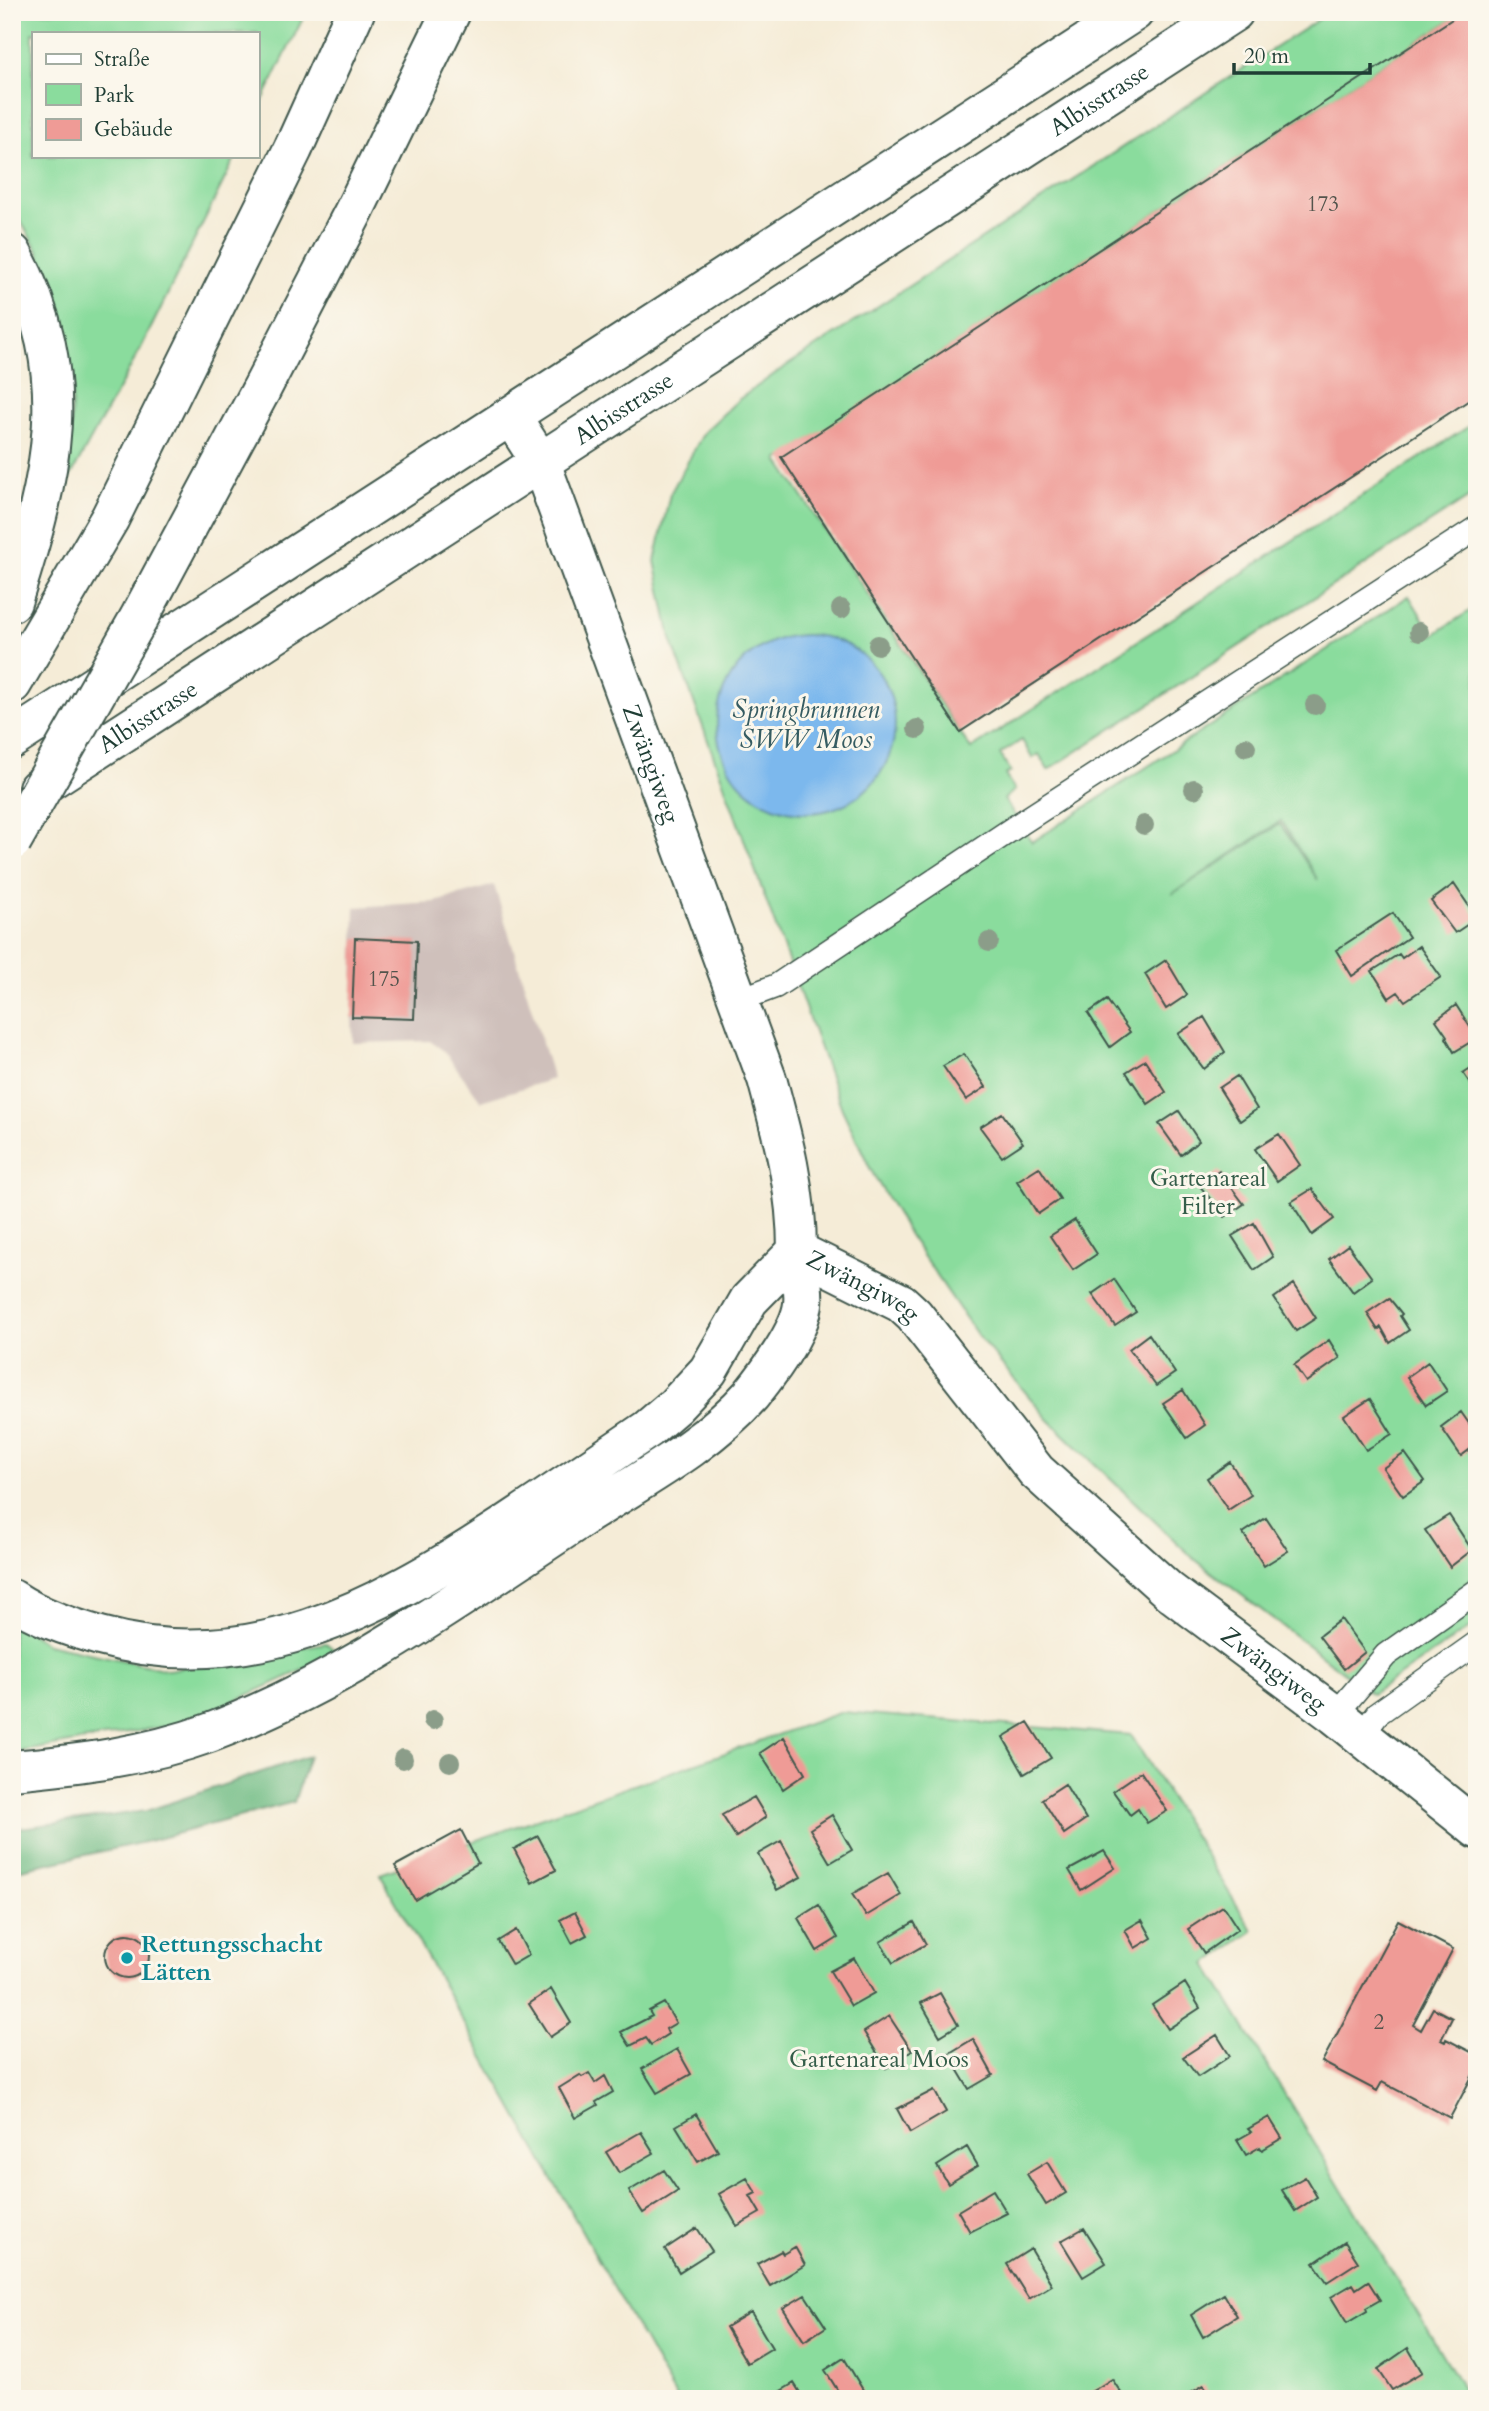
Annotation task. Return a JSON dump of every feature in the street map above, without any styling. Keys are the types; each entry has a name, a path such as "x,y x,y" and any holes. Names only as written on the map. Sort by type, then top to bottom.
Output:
{"main road":[{"path":"12,684 110,519 293,149 355,12"},
{"path":"12,841 139,618 260,392 354,211 451,12"},
{"path":"12,739 1134,12"},
{"name":"Albisstrasse","path":"12,804 1234,12"},
{"path":"12,253 32,295 40,321 51,369 52,393 47,480 36,529 17,588"},
{"name":"Zwängiweg","path":"511,416 541,463 740,1000 767,1079 791,1172 797,1216 797,1251 901,1303 914,1315 1036,1471 1169,1591 1348,1725 1477,1829"},
{"path":"12,1599 42,1616 118,1641 176,1648 240,1646 312,1629 348,1614 442,1566 648,1429 675,1406 708,1371 749,1300 797,1251"},
{"path":"12,1770 63,1766 137,1754 206,1734 274,1707 347,1668 662,1466 719,1425 750,1396 782,1350 797,1323 803,1304 797,1251"}],"lane":[{"path":"740,1000 776,986 1018,825 1477,528"},
{"path":"1348,1725 1386,1655 1477,1591"},
{"path":"1348,1725 1377,1714 1477,1643"}],"shaded area":[{"path":"494,885 553,1079 481,1101 444,1051 430,1041 353,1043 355,907 435,902"}],"green space":[{"path":"12,12 306,12 259,108 259,32 32,32 32,158 235,158 141,348 68,481 73,381 39,253 12,205"},
{"name":"Gartenareal Filter","path":"1330,12 1463,12 778,460 971,749 1477,421 1477,492 1048,770 1039,754 1032,758 1022,740 1000,754 1011,772 1005,775 1015,790 1004,799 1032,842 1409,596 1433,635 1477,606 1477,1623 1372,1694 1193,1558 1048,1419 978,1336 909,1235 872,1172 842,1109 671,639 655,561 670,494 704,432 738,400","holes":["1281,821 1318,880 1280,824 1172,894"]},
{"path":"12,1619 47,1644 168,1670 326,1643 336,1651 305,1669 185,1723 12,1753"},
{"name":"Gartenareal Moos","path":"842,1712 1131,1735 1253,1931 1206,1964 1469,2399 677,2399 380,1874"},
{"path":"309,1756 294,1802 149,1841 12,1871 12,1829 146,1811"}],"water":[{"name":"Springbrunnen SWW Moos","path":"806,635 840,642 869,661 888,690 895,724 888,758 869,787 840,806 806,813 772,806 743,787 724,758 717,724 724,690 743,661 772,642"}],"building":[{"path":"1463,12 1477,12 1477,395 960,732 781,457"},
{"path":"1454,884 1477,918 1455,933 1431,901"},
{"path":"1393,913 1409,937 1352,976 1336,950"},
{"path":"355,938 417,941 414,1019 352,1017"},
{"path":"1419,946 1441,977 1405,1001 1398,992 1389,998 1372,971 1399,954 1402,958"},
{"path":"1166,960 1187,995 1166,1009 1145,974"},
{"path":"1107,1000 1130,1032 1110,1047 1088,1013"},
{"path":"1456,1005 1477,1038 1454,1052 1436,1020"},
{"path":"1204,1017 1225,1052 1204,1069 1178,1034"},
{"path":"964,1054 986,1087 966,1100 943,1066"},
{"path":"1145,1060 1166,1092 1148,1104 1126,1072"},
{"path":"1477,1064 1477,1093 1463,1073"},
{"path":"1237,1076 1257,1109 1240,1121 1219,1088"},
{"path":"1179,1111 1199,1141 1181,1155 1159,1124"},
{"path":"1002,1113 1023,1143 1002,1157 980,1127"},
{"path":"1279,1134 1300,1165 1277,1181 1255,1149"},
{"path":"1039,1167 1060,1199 1038,1214 1017,1181"},
{"path":"1219,1171 1244,1204 1225,1217 1199,1185"},
{"path":"1312,1189 1334,1219 1312,1235 1291,1202"},
{"path":"1075,1220 1097,1254 1073,1270 1050,1236"},
{"path":"1254,1223 1273,1257 1254,1270 1232,1236"},
{"path":"1348,1245 1372,1278 1353,1292 1329,1259"},
{"path":"1114,1279 1136,1312 1115,1326 1092,1294"},
{"path":"1294,1284 1316,1318 1296,1331 1274,1298"},
{"path":"1389,1298 1402,1314 1400,1316 1409,1330 1390,1343 1381,1327 1378,1330 1367,1313"},
{"path":"1149,1334 1175,1373 1156,1386 1129,1349"},
{"path":"1329,1340 1340,1358 1306,1382 1294,1365"},
{"path":"1428,1362 1447,1391 1426,1405 1407,1377"},
{"path":"1183,1390 1205,1425 1187,1438 1163,1403"},
{"path":"1370,1399 1392,1434 1366,1450 1344,1416"},
{"path":"1461,1412 1477,1435 1477,1444 1461,1456 1441,1427"},
{"path":"1405,1453 1425,1481 1403,1496 1383,1468"},
{"path":"1230,1462 1251,1495 1228,1510 1207,1478"},
{"path":"1449,1515 1472,1550 1450,1567 1425,1530"},
{"path":"1266,1518 1288,1551 1264,1566 1243,1533"},
{"path":"1341,1619 1365,1652 1344,1669 1319,1636"},
{"path":"1028,1722 1051,1758 1024,1774 1003,1737"},
{"path":"784,1737 805,1774 783,1789 760,1753"},
{"path":"1141,1772 1167,1811 1147,1823 1138,1809 1130,1815 1113,1791"},
{"path":"1065,1784 1086,1819 1064,1834 1042,1799"},
{"path":"754,1797 766,1817 736,1837 722,1815"},
{"path":"832,1815 852,1850 830,1863 810,1829"},
{"path":"461,1830 478,1863 415,1900 395,1866"},
{"path":"538,1836 556,1870 532,1883 514,1849"},
{"path":"781,1841 801,1877 777,1890 758,1854"},
{"path":"1104,1851 1115,1868 1081,1890 1069,1870"},
{"path":"888,1873 901,1895 866,1916 852,1894"},
{"path":"819,1905 838,1938 817,1951 798,1918"},
{"path":"1223,1906 1238,1929 1204,1953 1188,1929"},
{"path":"575,1912 587,1935 572,1943 560,1920"},
{"path":"1142,1920 1152,1938 1135,1948 1125,1930"},
{"path":"1398,1920 1453,1949 1413,2025 1421,2030 1433,2008 1452,2018 1441,2040 1445,2042 1446,2039 1477,2055 1477,2067 1450,2118 1382,2082 1377,2091 1322,2062"},
{"path":"914,1922 926,1944 893,1963 880,1942"},
{"path":"516,1930 529,1955 512,1965 498,1941"},
{"name":"Rettungsschacht Lätten","path":"127,1934 142,1941 149,1956 142,1971 127,1978 112,1971 105,1956 112,1941"},
{"path":"854,1958 874,1993 851,2006 830,1971"},
{"path":"1185,1983 1200,2008 1168,2029 1152,2005"},
{"path":"551,1989 571,2023 550,2037 529,2004"},
{"path":"940,1993 958,2025 940,2036 921,2003"},
{"path":"664,2003 676,2023 666,2029 668,2034 651,2045 646,2038 630,2046 621,2032 652,2016 649,2011"},
{"path":"889,2016 912,2051 886,2068 864,2032"},
{"path":"1217,2035 1230,2056 1198,2077 1183,2057"},
{"path":"973,2039 993,2075 969,2089 948,2054"},
{"path":"677,2049 691,2074 657,2093 642,2069"},
{"path":"589,2073 595,2083 605,2076 613,2092 596,2102 598,2105 575,2118 559,2088 580,2075 582,2077"},
{"path":"934,2090 946,2112 910,2133 897,2109"},
{"path":"696,2114 718,2151 698,2162 676,2126"},
{"path":"1269,2117 1282,2138 1262,2150 1260,2147 1246,2155 1237,2140 1251,2132 1248,2129"},
{"path":"641,2132 654,2153 619,2173 606,2152"},
{"path":"967,2147 978,2166 948,2184 937,2166"},
{"path":"1047,2162 1066,2193 1046,2205 1027,2174"},
{"path":"664,2170 678,2191 643,2213 629,2191"},
{"path":"1305,2177 1317,2197 1295,2211 1282,2190"},
{"path":"747,2178 756,2193 750,2196 760,2213 737,2226 719,2194"},
{"path":"993,2190 1007,2213 970,2232 958,2211"},
{"path":"697,2228 712,2251 679,2272 665,2249"},
{"path":"1084,2228 1106,2263 1083,2277 1061,2241"},
{"path":"1345,2242 1358,2262 1327,2282 1314,2263"},
{"path":"795,2247 805,2265 770,2286 757,2264"},
{"path":"1031,2249 1052,2285 1029,2299 1007,2264"},
{"path":"1368,2281 1380,2300 1347,2323 1331,2297 1353,2284 1356,2289"},
{"path":"1224,2294 1237,2316 1203,2337 1191,2315"},
{"path":"805,2295 826,2327 804,2341 783,2308"},
{"path":"751,2312 772,2348 747,2363 726,2327"},
{"path":"1408,2348 1422,2372 1392,2390 1378,2369"},
{"path":"844,2358 863,2390 849,2399 843,2399 825,2370"},
{"path":"1112,2379 1125,2399 1081,2399 1089,2393"},
{"path":"794,2383 804,2399 768,2399 774,2395"},
{"path":"1204,2385 1212,2399 1181,2399"}],"place":[{"name":"Rettungsschacht Lätten","path":"127,1958"}]}
